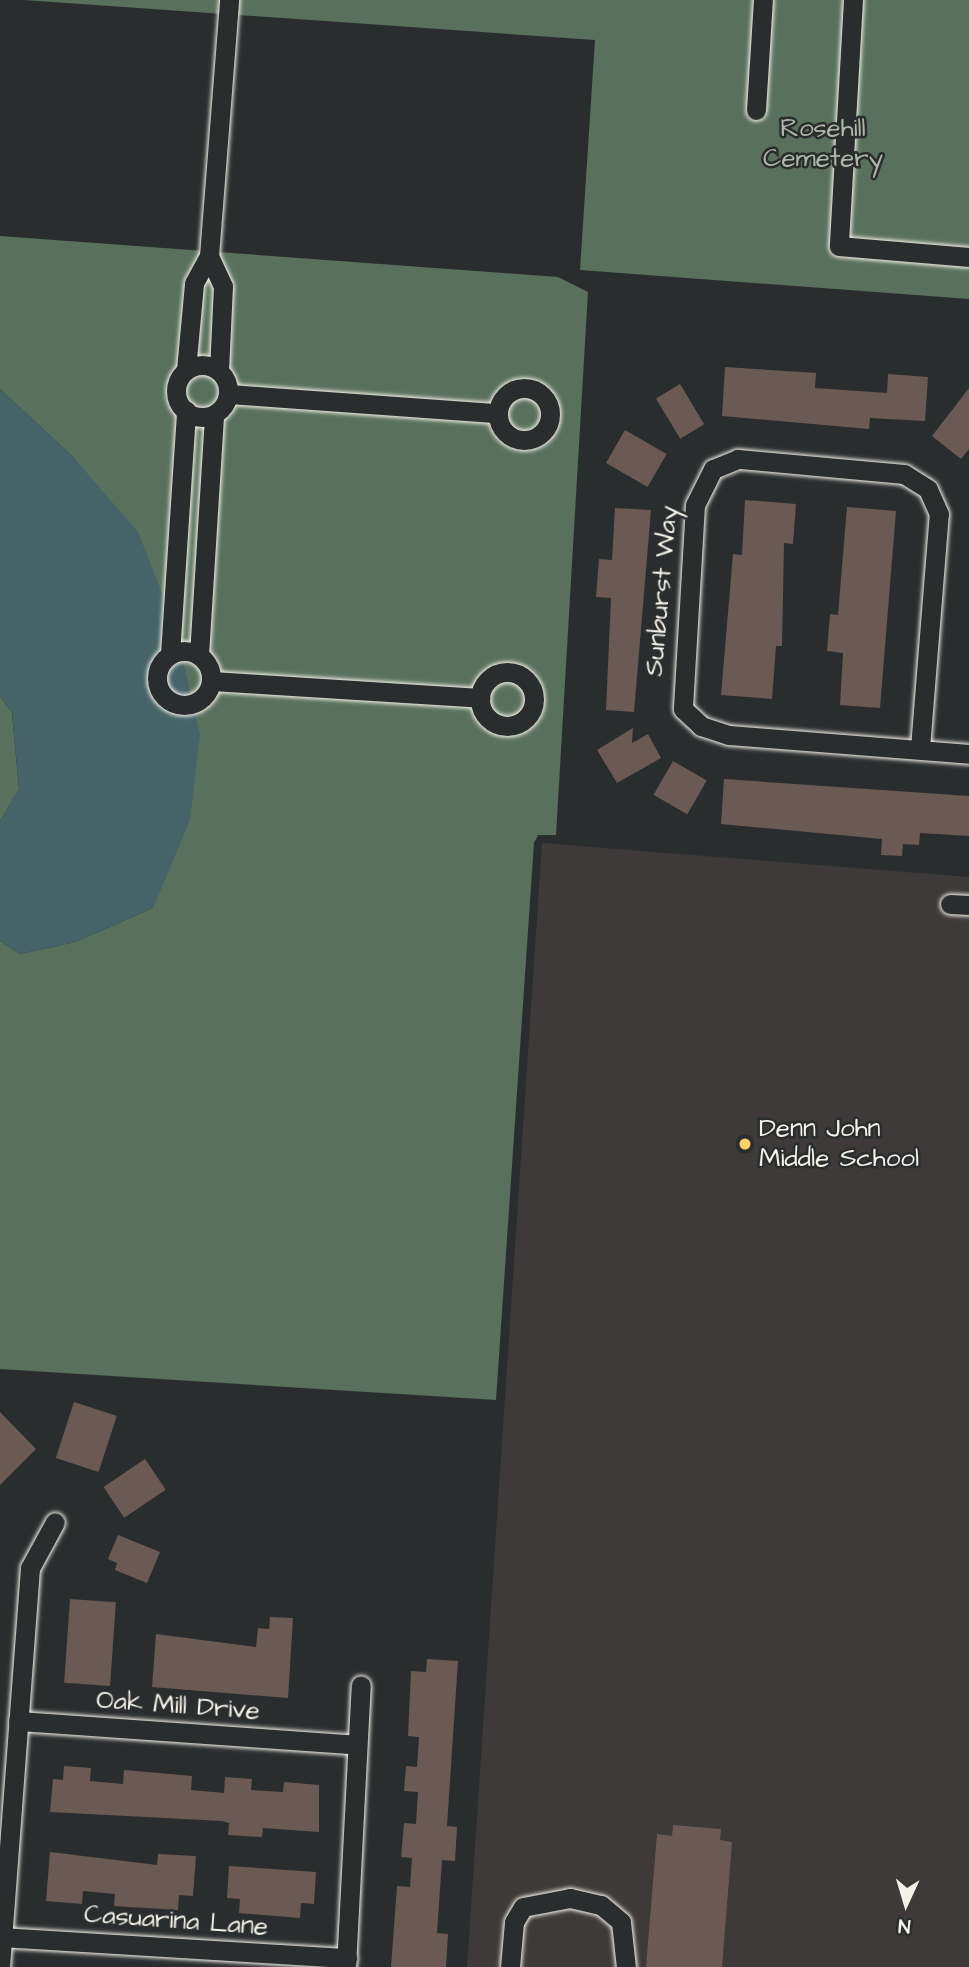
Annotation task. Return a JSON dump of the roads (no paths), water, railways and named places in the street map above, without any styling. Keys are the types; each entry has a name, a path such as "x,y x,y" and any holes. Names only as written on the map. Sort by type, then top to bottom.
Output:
{"street":[{"path":"212,681 197,702 170,701 157,677 170,654 186,411 175,393 186,370 194,283 209,256 229,0"},
{"path":"757,110 763,0"},
{"path":"853,0 839,246 969,257"},
{"path":"209,256 223,286 219,370 229,394"},
{"path":"186,370 202,364 219,370"},
{"path":"229,394 497,413"},
{"path":"212,681 199,655 214,414 229,394"},
{"path":"186,411 214,414"},
{"name":"Sunburst Way","path":"920,748 939,514 928,489 904,474 738,459 713,469 695,505 683,709 701,726 729,735 920,748 969,754"},
{"path":"170,654 199,655"},
{"path":"212,681 480,698"},
{"path":"0,1967 30,1567 55,1522"},
{"path":"347,1963 361,1685"},
{"name":"Oak Mill Drive","path":"19,1721 357,1745"},
{"path":"510,1967 514,1922 523,1907 570,1898 601,1905 621,1922 626,1967"},
{"name":"Casuarina Lane","path":"2,1937 347,1963"}],"water":[{"path":"0,389 73,457 138,532 175,626 200,734 190,820 153,908 75,942 20,954 0,941 0,821 19,788 12,713 0,696"}],"place":[{"name":"Denn John Middle School","path":"745,1144"}],"park label":[{"name":"Rosehill Cemetery","path":"823,144"}]}
